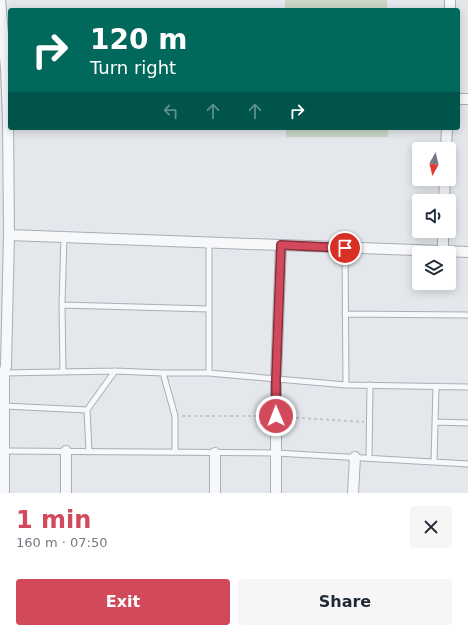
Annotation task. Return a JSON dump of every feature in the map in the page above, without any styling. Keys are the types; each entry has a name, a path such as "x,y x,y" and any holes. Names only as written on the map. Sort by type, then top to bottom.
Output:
{"street":[{"path":"0,0 6,68 9,235 6,366 4,373 4,493"},
{"path":"446,142 447,130"},
{"path":"9,235 412,251"},
{"path":"276,493 276,379 281,245"},
{"path":"456,252 468,252"},
{"path":"66,452 66,493"},
{"path":"215,453 215,493"},
{"path":"353,493 355,457"}],"lane":[{"path":"63,372 62,305 64,237"},
{"path":"208,373 209,242"},
{"path":"345,248 346,385"},
{"path":"62,305 209,310"},
{"path":"345,314 468,316"},
{"path":"4,373 115,371 208,373 346,385 468,387"},
{"path":"89,452 87,410 115,371"},
{"path":"163,373 175,416 175,452"},
{"path":"369,458 370,385"},
{"path":"434,462 436,386"},
{"path":"4,406 87,410"},
{"path":"435,422 468,424"},
{"path":"4,451 276,453 468,464"}],"green space":[{"path":"285,0 387,0 387,8 285,8"},
{"path":"286,130 388,130 388,137 286,137"}],"route":[{"path":"276,416 281,245 345,248"}]}
